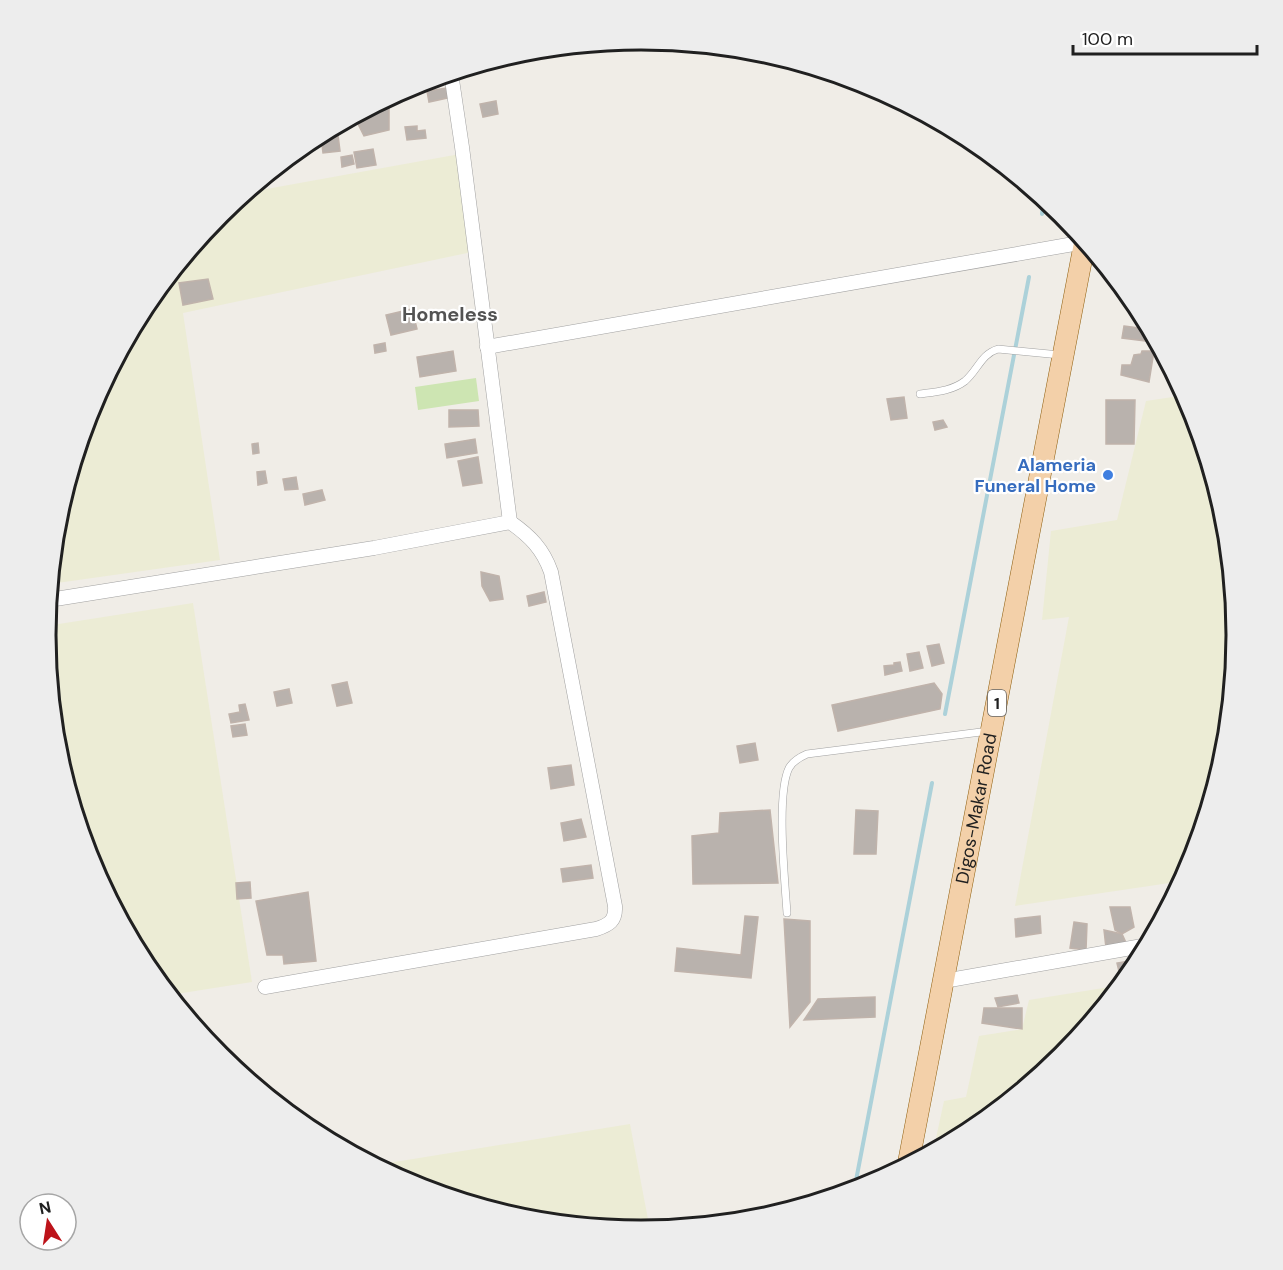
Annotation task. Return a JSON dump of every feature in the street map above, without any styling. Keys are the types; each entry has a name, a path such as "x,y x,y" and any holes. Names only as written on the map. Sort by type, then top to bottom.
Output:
{"main road":[{"name":"Digos-Makar Road","path":"910,1155 1083,251"}],"street":[{"path":"452,81 510,522"},
{"path":"487,347 1077,243"},
{"path":"57,599 374,548 510,522 539,545 551,572 615,906 614,919 610,924 596,929 265,987"},
{"path":"944,981 1137,947"}],"lane":[{"path":"920,394 956,386 964,381 982,357 990,352 1021,351 1063,356"},
{"path":"787,914 783,821 786,779 790,767 797,759 807,754 992,731"}],"green space":[{"path":"460,154 472,252 183,313 220,560 58,583 67,521 76,483 87,447 116,376 134,342 177,279 227,221 261,190"},
{"path":"476,378 479,401 418,410 415,387"},
{"path":"1176,397 1196,447 1216,521 1226,597 1226,673 1216,749 1207,787 1196,823 1172,883 1015,906 1069,617 1042,620 1051,531 1117,520 1146,401"},
{"path":"193,603 252,982 179,994 134,928 101,859 76,787 61,711 57,673 56,624"},
{"path":"1109,987 1082,1021 1028,1075 998,1100 935,1141 944,1101 966,1097 979,1036 1022,1029 1029,1000"},
{"path":"630,1124 648,1220 565,1215 490,1201 417,1176 389,1163"}],"building":[{"path":"446,88 448,98 429,102 427,91"},
{"path":"496,101 498,114 483,117 480,104"},
{"path":"389,107 389,130 364,136 358,123"},
{"path":"417,126 417,131 425,130 426,138 407,140 405,127"},
{"path":"337,135 340,151 323,153 322,144"},
{"path":"373,149 376,165 357,168 354,152"},
{"path":"352,155 354,164 342,167 341,157"},
{"path":"208,279 213,299 183,305 179,283"},
{"path":"412,309 417,329 391,335 386,315"},
{"path":"1124,326 1139,328 1146,341 1122,338"},
{"path":"385,343 386,351 375,353 374,345"},
{"path":"453,351 456,371 420,377 417,357"},
{"path":"1142,351 1154,351 1149,382 1121,375 1122,365 1131,365 1134,355 1141,354"},
{"path":"904,397 907,418 891,420 887,399"},
{"path":"1106,400 1135,400 1134,444 1106,444"},
{"path":"449,410 478,410 479,426 449,427"},
{"path":"943,420 947,427 935,430 933,422"},
{"path":"475,439 477,453 447,458 445,444"},
{"path":"258,443 259,453 253,454 252,444"},
{"path":"478,457 482,483 463,486 458,461"},
{"path":"265,471 267,483 258,485 257,472"},
{"path":"296,477 298,489 285,490 283,479"},
{"path":"322,490 325,500 305,505 303,494"},
{"path":"481,572 499,576 503,599 490,601 482,586"},
{"path":"544,592 546,602 529,606 527,596"},
{"path":"939,644 944,663 932,666 927,646"},
{"path":"919,652 923,668 910,671 907,654"},
{"path":"900,662 902,671 885,675 884,666"},
{"path":"347,682 352,703 337,706 332,685"},
{"path":"934,683 942,694 940,709 838,731 832,705"},
{"path":"289,689 292,703 277,706 274,692"},
{"path":"245,704 249,720 231,723 229,714 240,712 239,705"},
{"path":"245,724 247,735 233,737 231,726"},
{"path":"755,743 758,760 740,763 737,746"},
{"path":"571,765 574,785 551,789 548,768"},
{"path":"770,810 778,883 693,884 692,836 719,833 720,813"},
{"path":"856,810 878,811 876,854 854,854"},
{"path":"581,819 586,837 564,841 561,823"},
{"path":"591,865 593,878 563,882 561,869"},
{"path":"250,882 251,898 237,899 236,883"},
{"path":"308,892 316,961 284,964 283,955 267,955 256,901"},
{"path":"1110,907 1130,907 1134,927 1122,934 1115,930"},
{"path":"745,916 758,917 751,978 675,971 677,948 741,955"},
{"path":"1040,916 1041,933 1016,937 1015,919"},
{"path":"784,919 810,921 810,1002 790,1027"},
{"path":"1074,922 1087,924 1086,950 1070,948"},
{"path":"1104,930 1122,934 1127,945 1106,948"},
{"path":"1127,961 1119,972 1117,963"},
{"path":"1017,995 1019,1003 998,1007 995,998"},
{"path":"875,997 875,1017 804,1020 818,999"},
{"path":"984,1008 1022,1008 1022,1029 982,1023"}],"waterway":[{"path":"1042,214 1043,209"},
{"path":"945,714 1029,277"},
{"path":"856,1180 932,783"}],"place":[{"name":"Alameria Funeral Home","path":"1108,475"}],"district":[{"name":"Homeless","path":"450,314"}]}
